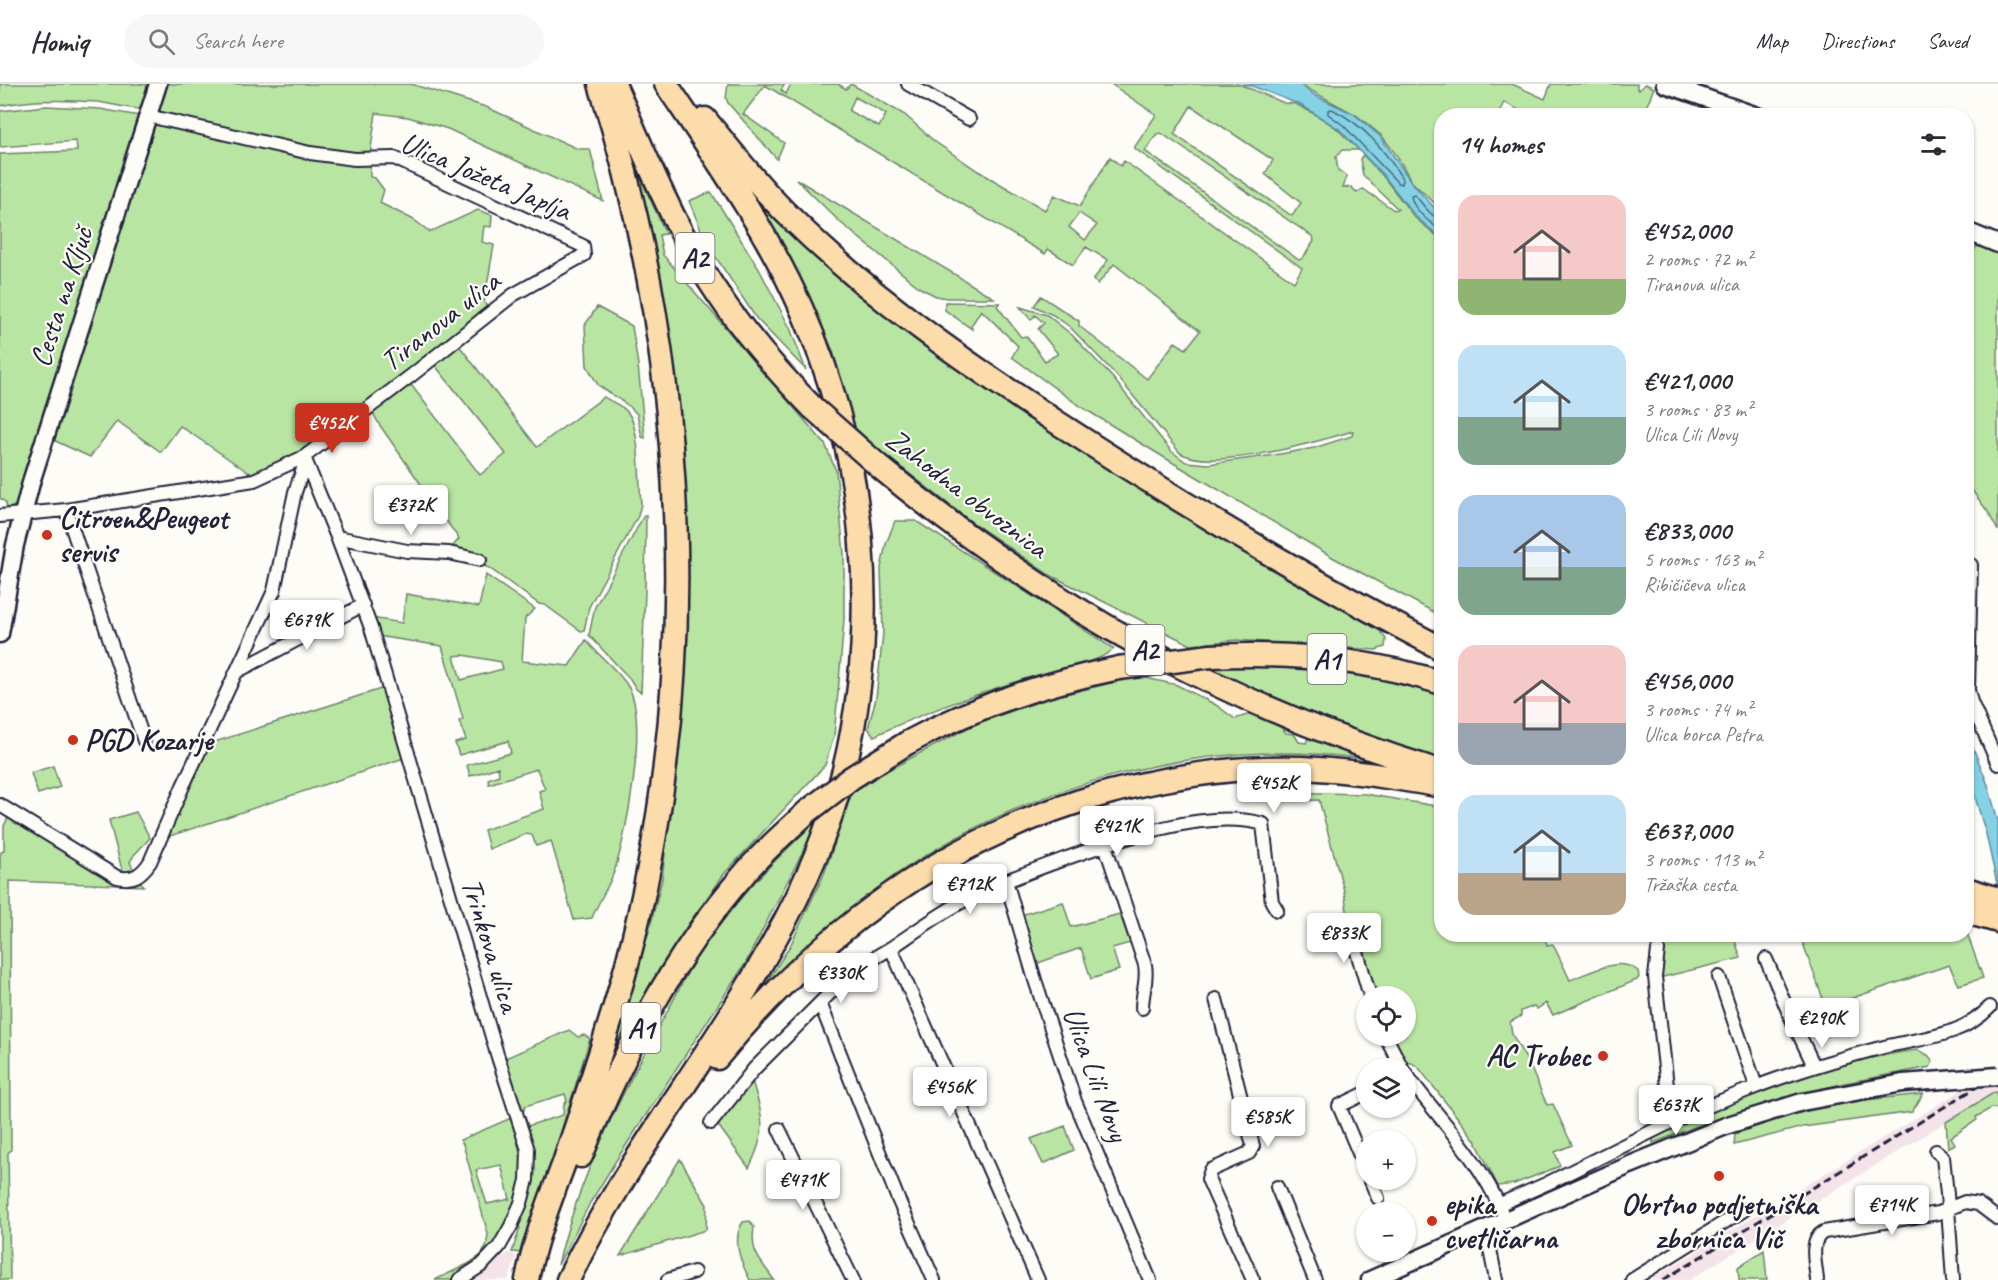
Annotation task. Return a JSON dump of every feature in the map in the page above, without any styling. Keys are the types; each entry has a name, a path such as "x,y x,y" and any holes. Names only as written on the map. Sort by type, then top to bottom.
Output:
{"highway":[{"path":"527,1280 536,1243 597,1065 634,938 660,800 669,734 675,660 676,510 661,350 636,212 600,84"},
{"name":"Zahodna obvoznica","path":"614,84 671,213 699,265 747,336 813,408 881,468 1002,561 1079,611 1158,657 1302,723 1434,769"},
{"path":"568,1280 614,1192 733,1012 801,889 823,836 843,771 860,670 863,613 861,538 852,472 840,418 813,336 790,284 763,233 666,84"},
{"path":"679,84 738,160 792,219 855,276 935,339 1037,409 1181,501 1326,586 1434,645"},
{"name":"A1","path":"537,1280 564,1199 599,1112 664,986 694,939 728,893 765,851 807,812 851,778 941,725 994,702 1047,685 1119,668 1210,656 1268,654 1326,658 1380,667 1434,681"},
{"path":"666,1114 699,1082 770,997 810,957 853,921 923,872 972,845 1024,821 1105,793 1160,781 1225,771 1292,768 1336,770 1434,785"},
{"path":"1974,892 1998,899"},
{"path":"1974,914 1998,921"}],"street":[{"name":"Cesta na Ključ","path":"0,634 22,513 158,84"},
{"path":"908,84 969,119"},
{"path":"1665,84 1734,108"},
{"name":"Ulica Jožeta Japlja","path":"148,116 310,153 356,159 394,158 583,246 584,255"},
{"path":"1974,234 1998,244"},
{"name":"Tiranova ulica","path":"0,516 66,510 254,480 304,457 513,295 584,255"},
{"path":"0,805 117,877 136,878 143,873 274,591 304,457"},
{"name":"Trinkova ulica","path":"304,457 363,605 493,1043 528,1150 527,1180 521,1203 511,1226 499,1247 482,1265 459,1280"},
{"path":"66,510 144,741"},
{"path":"337,537 407,551 449,553 480,560"},
{"path":"238,670 363,605"},
{"path":"1974,709 1998,764"},
{"path":"859,967 968,898 1006,881 1143,832 1187,824 1218,820 1252,821 1263,824 1272,902 1277,910"},
{"path":"1105,845 1146,965 1148,979 1143,990 1142,1008"},
{"name":"Ulica Lili Novy","path":"1006,881 1035,980 1075,1101 1150,1280"},
{"path":"1342,920 1354,942 1367,986"},
{"path":"891,948 1038,1280"},
{"path":"1658,950 1655,977 1671,1122"},
{"path":"1766,959 1814,1066"},
{"path":"1719,977 1756,1086"},
{"path":"711,1123 754,1069 841,982"},
{"path":"1216,999 1253,1146 1249,1153 1211,1170 1208,1179 1253,1280"},
{"path":"820,1004 898,1199 934,1280"},
{"path":"1370,1280 1486,1229 1502,1213 1548,1183 1671,1122 1756,1086 1814,1066 1951,1032 1971,1022 1990,1007"},
{"path":"1502,1213 1749,1118 1812,1099 1903,1083 1998,1076"},
{"path":"1416,1087 1474,1161 1502,1213"},
{"path":"1356,1098 1340,1106 1356,1145"},
{"path":"779,1129 853,1280"},
{"path":"1936,1151 1943,1157 1953,1280"},
{"path":"1277,1187 1315,1280"},
{"path":"1375,1190 1378,1198"},
{"path":"1817,1280 1815,1244 1820,1234 1938,1213 1960,1203 1978,1204 1998,1219"},
{"path":"1632,1280 1744,1210"},
{"path":"1486,1229 1496,1280"},
{"path":"668,1280 694,1272"}],"shaded area":[{"path":"1998,1068 1998,1090 1689,1280 1650,1280"},
{"path":"509,1253 517,1256 508,1280 464,1280"}],"green space":[{"path":"0,84 151,84 143,107 140,109 98,102 75,101 35,101 0,106"},
{"path":"165,84 411,84 486,107 578,149 590,149 603,201 448,129 408,117 376,113 370,155 331,153 161,116 157,111"},
{"path":"728,84 785,84 781,90 786,94 791,84 838,84 846,89 851,84 905,115 934,141 978,171 1045,210 1054,195 1080,206 1110,157 1121,166 1124,161 1294,282 1302,268 1134,148 1156,115 1111,84 1239,84 1284,103 1296,104 1335,127 1359,150 1342,150 1336,157 1338,170 1347,176 1343,188 1351,187 1357,193 1363,189 1394,210 1398,209 1363,175 1360,159 1363,155 1382,175 1415,218 1434,233 1434,612 1334,558 1080,406 1012,357 1018,346 981,310 971,326 972,329 945,310 945,302 1000,303 997,306 1021,337 1026,336 1045,361 1058,354 1038,329 1044,323 1035,315 1031,320 1020,307 1047,315 1072,335 1112,377 1171,451 1186,462 1208,464 1314,448 1352,436 1353,431 1291,448 1239,457 1195,458 1180,453 1116,375 1070,327 1034,306 1041,296 1079,321 1079,326 1147,379 1175,342 1186,349 1200,331 1114,264 1098,284 1093,280 1108,260 1086,247 1073,265 1048,249 1045,254 765,85 743,114 784,143 777,159 726,98","holes":["855,97 886,114 879,127 849,111","1191,106 1273,160 1265,174 1301,203 1292,216 1174,134","1161,133 1313,237 1314,241 1303,258 1299,260 1145,151 1157,134","1079,213 1097,225 1085,240 1069,227"]},
{"path":"1303,84 1512,84 1545,99 1551,84 1637,84 1639,90 1645,84 1654,88 1646,108 1515,108 1504,102 1501,108 1434,108 1434,202 1412,182 1382,136 1356,115"},
{"path":"46,106 100,109 140,116 19,499 17,504 7,510 6,503 0,498 0,154 77,151 76,141 0,147 0,111"},
{"path":"155,122 370,161 370,177 375,178 384,190 380,203 414,220 430,232 478,210 492,215 491,227 484,226 482,242 494,245 484,303 487,306 346,420 286,459 254,476 180,426 161,452 117,421 90,457 51,439"},
{"path":"629,153 666,234 659,235 663,255 825,444 836,471 844,554 844,619 834,736 825,765 724,874 689,923 620,1048 614,1050 662,879 682,708 684,593"},
{"path":"796,179 994,298 947,298 936,296 920,288 841,223"},
{"path":"750,188 805,242 1268,563 1380,631 1386,639 1385,647 1376,650 1236,640 1191,645 1048,574 969,520 879,450 854,427 833,351 807,292"},
{"path":"711,192 759,269 790,328 806,370 756,318 706,242 689,201"},
{"path":"1979,242 1998,248 1998,531 1974,493 1974,251"},
{"path":"597,307 632,326 645,438 642,437 637,414 598,385 587,366 585,325"},
{"path":"458,344 537,447 604,397 622,407 630,416 636,434 641,504 638,516 589,607 584,631 545,605 539,604 489,568 454,554 452,547 459,539 372,411 409,382 480,475 506,454 434,364"},
{"path":"646,515 641,692 589,635 595,607"},
{"path":"895,521 916,521 1114,649 1084,664 1028,678 950,704 874,736 868,728 876,698 883,633 881,568 886,544"},
{"path":"486,575 535,609 525,618 522,661 569,666 586,640 629,688 634,704 636,726 634,779 614,872 592,918 574,920 551,841 536,846 532,835 526,834 489,849 484,830 544,809 539,791 545,789 537,769 489,784 488,779 499,775 498,767 470,776 467,765 511,753 508,741 459,755 455,743 466,740 459,721 463,719 442,646 377,636 371,618 402,623 406,594 479,607","holes":["463,655 501,662 503,669 461,680 454,656"]},
{"path":"1283,664 1383,678 1434,691 1434,761 1371,742 1200,668"},
{"path":"1132,675 1177,685 1216,705 1235,719 1250,714 1270,722 1279,726 1286,733 1294,734 1299,742 1306,743 1309,736 1358,755 1356,758 1295,753 1234,755 1173,762 1113,776 1054,794 997,817 891,878 756,1000 790,946 824,874 852,793 866,782 975,724 1049,698 1115,682"},
{"path":"384,688 404,758 164,838 205,745"},
{"path":"53,766 60,787 38,794 31,773"},
{"path":"1274,792 1365,794 1434,806 1434,942 1546,942 1547,945 1553,944 1570,980 1614,965 1631,967 1638,971 1637,980 1553,1015 1546,1003 1537,1009 1534,1006 1521,1011 1521,1016 1510,1022 1512,1034 1530,1066 1547,1105 1553,1104 1572,1145 1555,1152 1560,1166 1514,1184 1498,1186 1475,1140 1416,1066 1416,1058 1403,1058 1395,1046 1416,1046 1416,986 1371,986 1349,924 1344,891 1319,800 1274,801"},
{"path":"136,812 150,838 130,862 135,873 126,875 121,866 109,820"},
{"path":"12,817 77,856 138,879 144,886 10,881 11,1150 8,1153 10,1280 0,1280 0,857 1,852 4,851 4,826 8,818"},
{"path":"820,818 745,964 617,1159 590,1203 558,1265 578,1199 604,1134 693,961 715,928 743,895"},
{"path":"1063,902 1071,927 1120,914 1130,943 1112,948 1119,970 1091,979 1081,948 1035,964 1021,915"},
{"path":"1735,942 1741,958 1659,978 1664,943"},
{"path":"1803,942 1970,942 1983,978 1959,985 1949,965 1826,1007"},
{"path":"569,1030 578,1037 584,1035 590,1039 523,1253 512,1252 520,1228 515,1227 528,1134 527,1126 563,1115 564,1104 567,1101 565,1094 525,1106 524,1110 519,1111 501,1060"},
{"path":"1917,1050 1928,1055 1933,1061 1930,1067 1845,1083 1802,1094 1697,1126 1653,1143 1655,1137 1686,1122 1783,1083 1849,1063"},
{"path":"752,1081 762,1125 759,1145 749,1168 718,1125"},
{"path":"1995,1092 1998,1109 1991,1108 1976,1117 1977,1120 1951,1137 1955,1144 1948,1148 1946,1122"},
{"path":"1923,1094 1912,1112 1803,1127 1734,1145 1735,1134 1784,1117 1837,1103"},
{"path":"511,1118 523,1163 523,1183 517,1203 495,1247 462,1274 450,1280 435,1280 468,1264 481,1255 486,1247 488,1234 460,1140","holes":["501,1165 510,1199 487,1204 476,1170"]},
{"path":"1065,1126 1074,1150 1043,1164 1031,1139"},
{"path":"680,1159 707,1205 706,1230 620,1256"},
{"path":"750,1221 754,1227 755,1250 774,1280 750,1280 743,1266 738,1244 739,1229 743,1222"},
{"path":"1764,1250 1767,1280 1739,1280 1738,1267"}],"water":[{"path":"1242,84 1299,84 1316,96 1354,114 1381,137 1412,183 1434,207 1434,232 1416,217 1383,175 1339,129 1301,105"},
{"path":"1974,750 1988,785 1998,821 1998,888 1974,794"}],"railway":[{"path":"1663,1280 1998,1074"}],"place":[{"name":"Citroen&Peugeot servis","path":"47,535"},
{"name":"PGD Kozarje","path":"73,740"},
{"name":"AC Trobec","path":"1603,1056"},
{"name":"Obrtno podjetniška zbornica Vič","path":"1719,1176"},
{"name":"epika cvetličarna","path":"1432,1221"}]}
